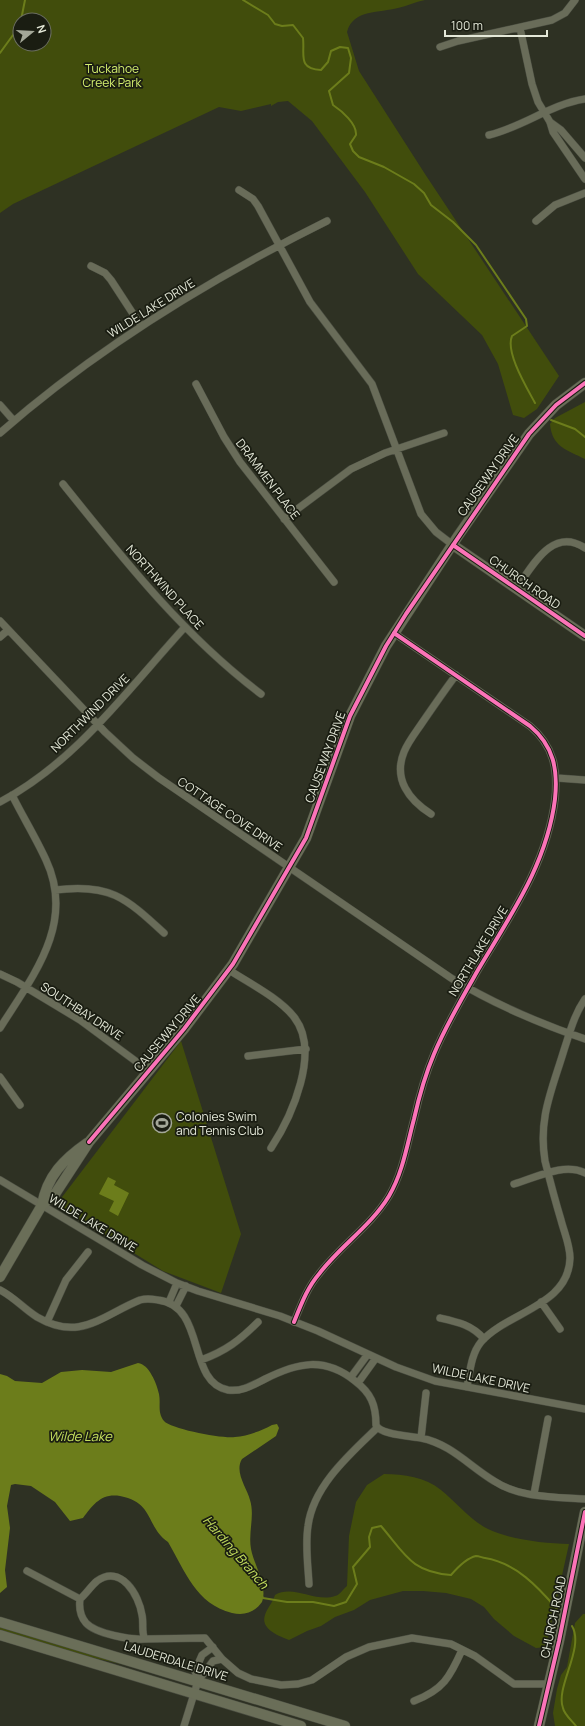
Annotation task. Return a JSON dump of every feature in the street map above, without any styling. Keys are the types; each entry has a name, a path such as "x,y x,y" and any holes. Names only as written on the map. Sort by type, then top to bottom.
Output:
{"street":[{"path":"440,47 552,20 564,13 575,0"},
{"path":"520,28 533,89 544,113 550,122 553,132 585,179"},
{"path":"489,135 507,131 563,103 585,98"},
{"path":"550,122 561,130 585,158"},
{"name":"CHURCH ROAD","path":"239,190 253,199 317,312 372,384 421,514 436,532 453,545 585,636"},
{"path":"536,221 555,205 585,193"},
{"name":"WILDE LAKE DRIVE","path":"0,433 80,368 141,326 207,286 327,221"},
{"path":"92,266 105,273 111,280 141,326"},
{"name":"CAUSEWAY DRIVE","path":"0,1277 42,1205 45,1190 55,1174 70,1154 89,1142 205,1003 229,970 290,868 314,820 350,716 369,676 394,633 529,434 556,405 585,383"},
{"name":"DRAMMEN PLACE","path":"196,384 224,437 240,462 334,582"},
{"path":"0,405 14,421"},
{"path":"284,519 351,469 397,449 444,433"},
{"name":"NORTHWIND PLACE","path":"63,484 128,565 184,627 224,664 261,694"},
{"path":"516,589 540,556 550,546 569,542 585,548"},
{"name":"COTTAGE COVE DRIVE","path":"0,621 97,724 154,775 468,988 525,1017 585,1039"},
{"name":"NORTHWIND DRIVE","path":"0,802 32,783 97,724 126,694 184,627"},
{"path":"0,637 8,630"},
{"name":"NORTHLAKE DRIVE","path":"294,1322 307,1291 319,1273 374,1216 390,1194 402,1166 420,1093 445,1030 523,895 541,858 553,815 557,778 553,756 548,746 536,731 394,633"},
{"path":"431,814 419,807 406,792 401,774 401,764 407,746 456,675"},
{"path":"557,778 585,780"},
{"path":"0,1028 42,960 51,939 56,909 55,890 47,861 12,796"},
{"path":"55,890 82,888 110,893 127,901 164,933"},
{"path":"229,970 288,1010 300,1027 306,1049 305,1062 291,1110 282,1132 271,1148"},
{"name":"SOUTHBAY DRIVE","path":"0,974 26,987 80,1020 149,1071"},
{"path":"467,1387 473,1357 484,1339 553,1294 562,1284 567,1272 570,1258 569,1248 542,1148 545,1109 571,1025 585,999"},
{"path":"248,1056 306,1049"},
{"path":"0,1077 20,1105"},
{"path":"514,1184 572,1169 585,1173"},
{"name":"WILDE LAKE DRIVE","path":"0,1180 142,1265 177,1283 294,1322 376,1358 435,1381 585,1409"},
{"path":"47,1322 66,1280 88,1252"},
{"path":"169,1302 177,1283"},
{"path":"176,1306 186,1286"},
{"path":"0,1290 8,1294 30,1312 47,1322 61,1327 73,1328 93,1323 146,1298 169,1302 176,1306 188,1322 201,1360 212,1382 217,1386 230,1390 248,1388 277,1373 304,1364 330,1368 351,1377 358,1383 374,1403 377,1428 334,1474 322,1489 314,1505 308,1525 307,1540 309,1584"},
{"path":"541,1302 560,1328"},
{"path":"440,1318 467,1325 478,1332 484,1339"},
{"path":"201,1360 215,1355 239,1341 258,1322"},
{"path":"351,1377 368,1354"},
{"path":"358,1383 376,1358"},
{"path":"421,1438 426,1393"},
{"path":"534,1494 548,1418"},
{"path":"377,1428 394,1434 421,1438 446,1446 493,1481 525,1494 585,1499"},
{"name":"CHURCH ROAD","path":"539,1726 582,1548 585,1512"},
{"path":"27,1571 80,1599"},
{"path":"80,1599 97,1581 108,1577 118,1577 131,1588 136,1597 142,1615 143,1636 145,1640"},
{"path":"80,1599 82,1616 90,1626 119,1636 145,1640 200,1637 208,1640 222,1659 238,1673 251,1679 281,1685 290,1686 312,1680 346,1657 380,1643 402,1639 424,1639 451,1644 487,1663 514,1684 549,1684"},
{"name":"LAUDERDALE DRIVE","path":"0,1622 345,1726"},
{"name":"LAUDERDALE DRIVE","path":"0,1635 300,1726"},
{"path":"0,1640 37,1646"},
{"path":"198,1681 195,1671 197,1666 202,1656 213,1647"},
{"path":"414,1701 427,1696 442,1685 453,1670 462,1650"},
{"path":"184,1726 198,1681 213,1661 222,1659"}],"green space":[{"name":"Tuckahoe Creek Park","path":"0,0 425,0 398,8 368,13 355,19 347,32 359,71 425,174 559,376 537,409 524,418 513,415 498,364 482,335 418,274 365,192 312,121 288,101 278,102 271,106 271,104 241,111 219,107 13,204 0,213"},
{"path":"585,402 585,459 557,443 551,432 550,424 555,418"},
{"name":"Colonies Swim and Tennis Club","path":"181,1041 241,1234 221,1293 163,1271 56,1205"},
{"path":"384,1474 414,1477 428,1482 441,1490 475,1521 497,1533 528,1540 569,1544 546,1647 536,1648 514,1636 494,1619 484,1607 471,1599 446,1593 423,1591 403,1591 370,1600 354,1610 335,1617 321,1626 289,1640 276,1634 268,1628 264,1620 265,1615 275,1595 282,1592 297,1592 328,1598 335,1596 347,1586 349,1536 356,1502 367,1485"},
{"path":"583,1614 585,1614 585,1726 555,1726 553,1713 557,1689 561,1675 567,1667 575,1623"},
{"path":"0,1626 125,1665 86,1656 0,1630"}],"water":[{"path":"108,1177 116,1181 114,1185 129,1193 118,1216 109,1211 114,1201 99,1194"},
{"name":"Wilde Lake","path":"138,1363 146,1367 154,1380 160,1398 160,1411 162,1418 169,1424 198,1433 229,1437 249,1434 277,1424 279,1428 276,1436 242,1459 239,1469 251,1506 252,1518 250,1543 263,1589 262,1602 253,1611 241,1614 232,1613 220,1609 200,1594 186,1575 168,1542 161,1536 144,1509 131,1499 120,1496 108,1496 98,1501 83,1518 70,1521 55,1502 31,1486 15,1484 11,1485 7,1506 10,1528 5,1570 7,1587 0,1593 0,1374 15,1381 42,1383 61,1372 82,1370 111,1372"}],"waterway":[{"path":"23,12 25,0"},
{"path":"243,0 268,15 275,24 282,26 293,25 303,38 303,55 305,64 308,67 321,70 328,62 331,51 340,47 348,48 351,58 349,73 329,91 333,105 352,122 356,131 356,135 350,144 353,151 359,157 384,167 414,184 424,193 431,205 453,222 476,245 526,319 527,326 512,336 511,343 514,360 535,403"},
{"path":"0,53 12,36"},
{"path":"551,420 575,429 585,437"},
{"name":"Harding Branch","path":"262,1596 263,1598 287,1602 313,1602 334,1606 346,1602 357,1584 353,1567 370,1547 369,1537 372,1528 381,1526 403,1553 418,1566 437,1573 451,1575 459,1566 476,1556 496,1561 507,1565 526,1577 557,1609"},
{"name":"Harding Branch","path":"572,1626 575,1635 575,1645 563,1689 562,1699 565,1713 576,1726"}],"cycle path":[{"path":"89,1142 184,1029 233,964 306,838 350,716 386,646 406,614 529,434 556,405 585,383"},
{"path":"453,545 585,636"},
{"path":"294,1322 315,1279 336,1254 382,1207 394,1187 404,1158 422,1086 434,1054 454,1012 526,889 544,846 551,823 555,799 556,778 553,759 549,750 538,734 530,726 394,633"},
{"path":"539,1726 559,1641 585,1512"}],"place":[{"name":"Colonies Swim and Tennis Club","path":"162,1123"}]}
